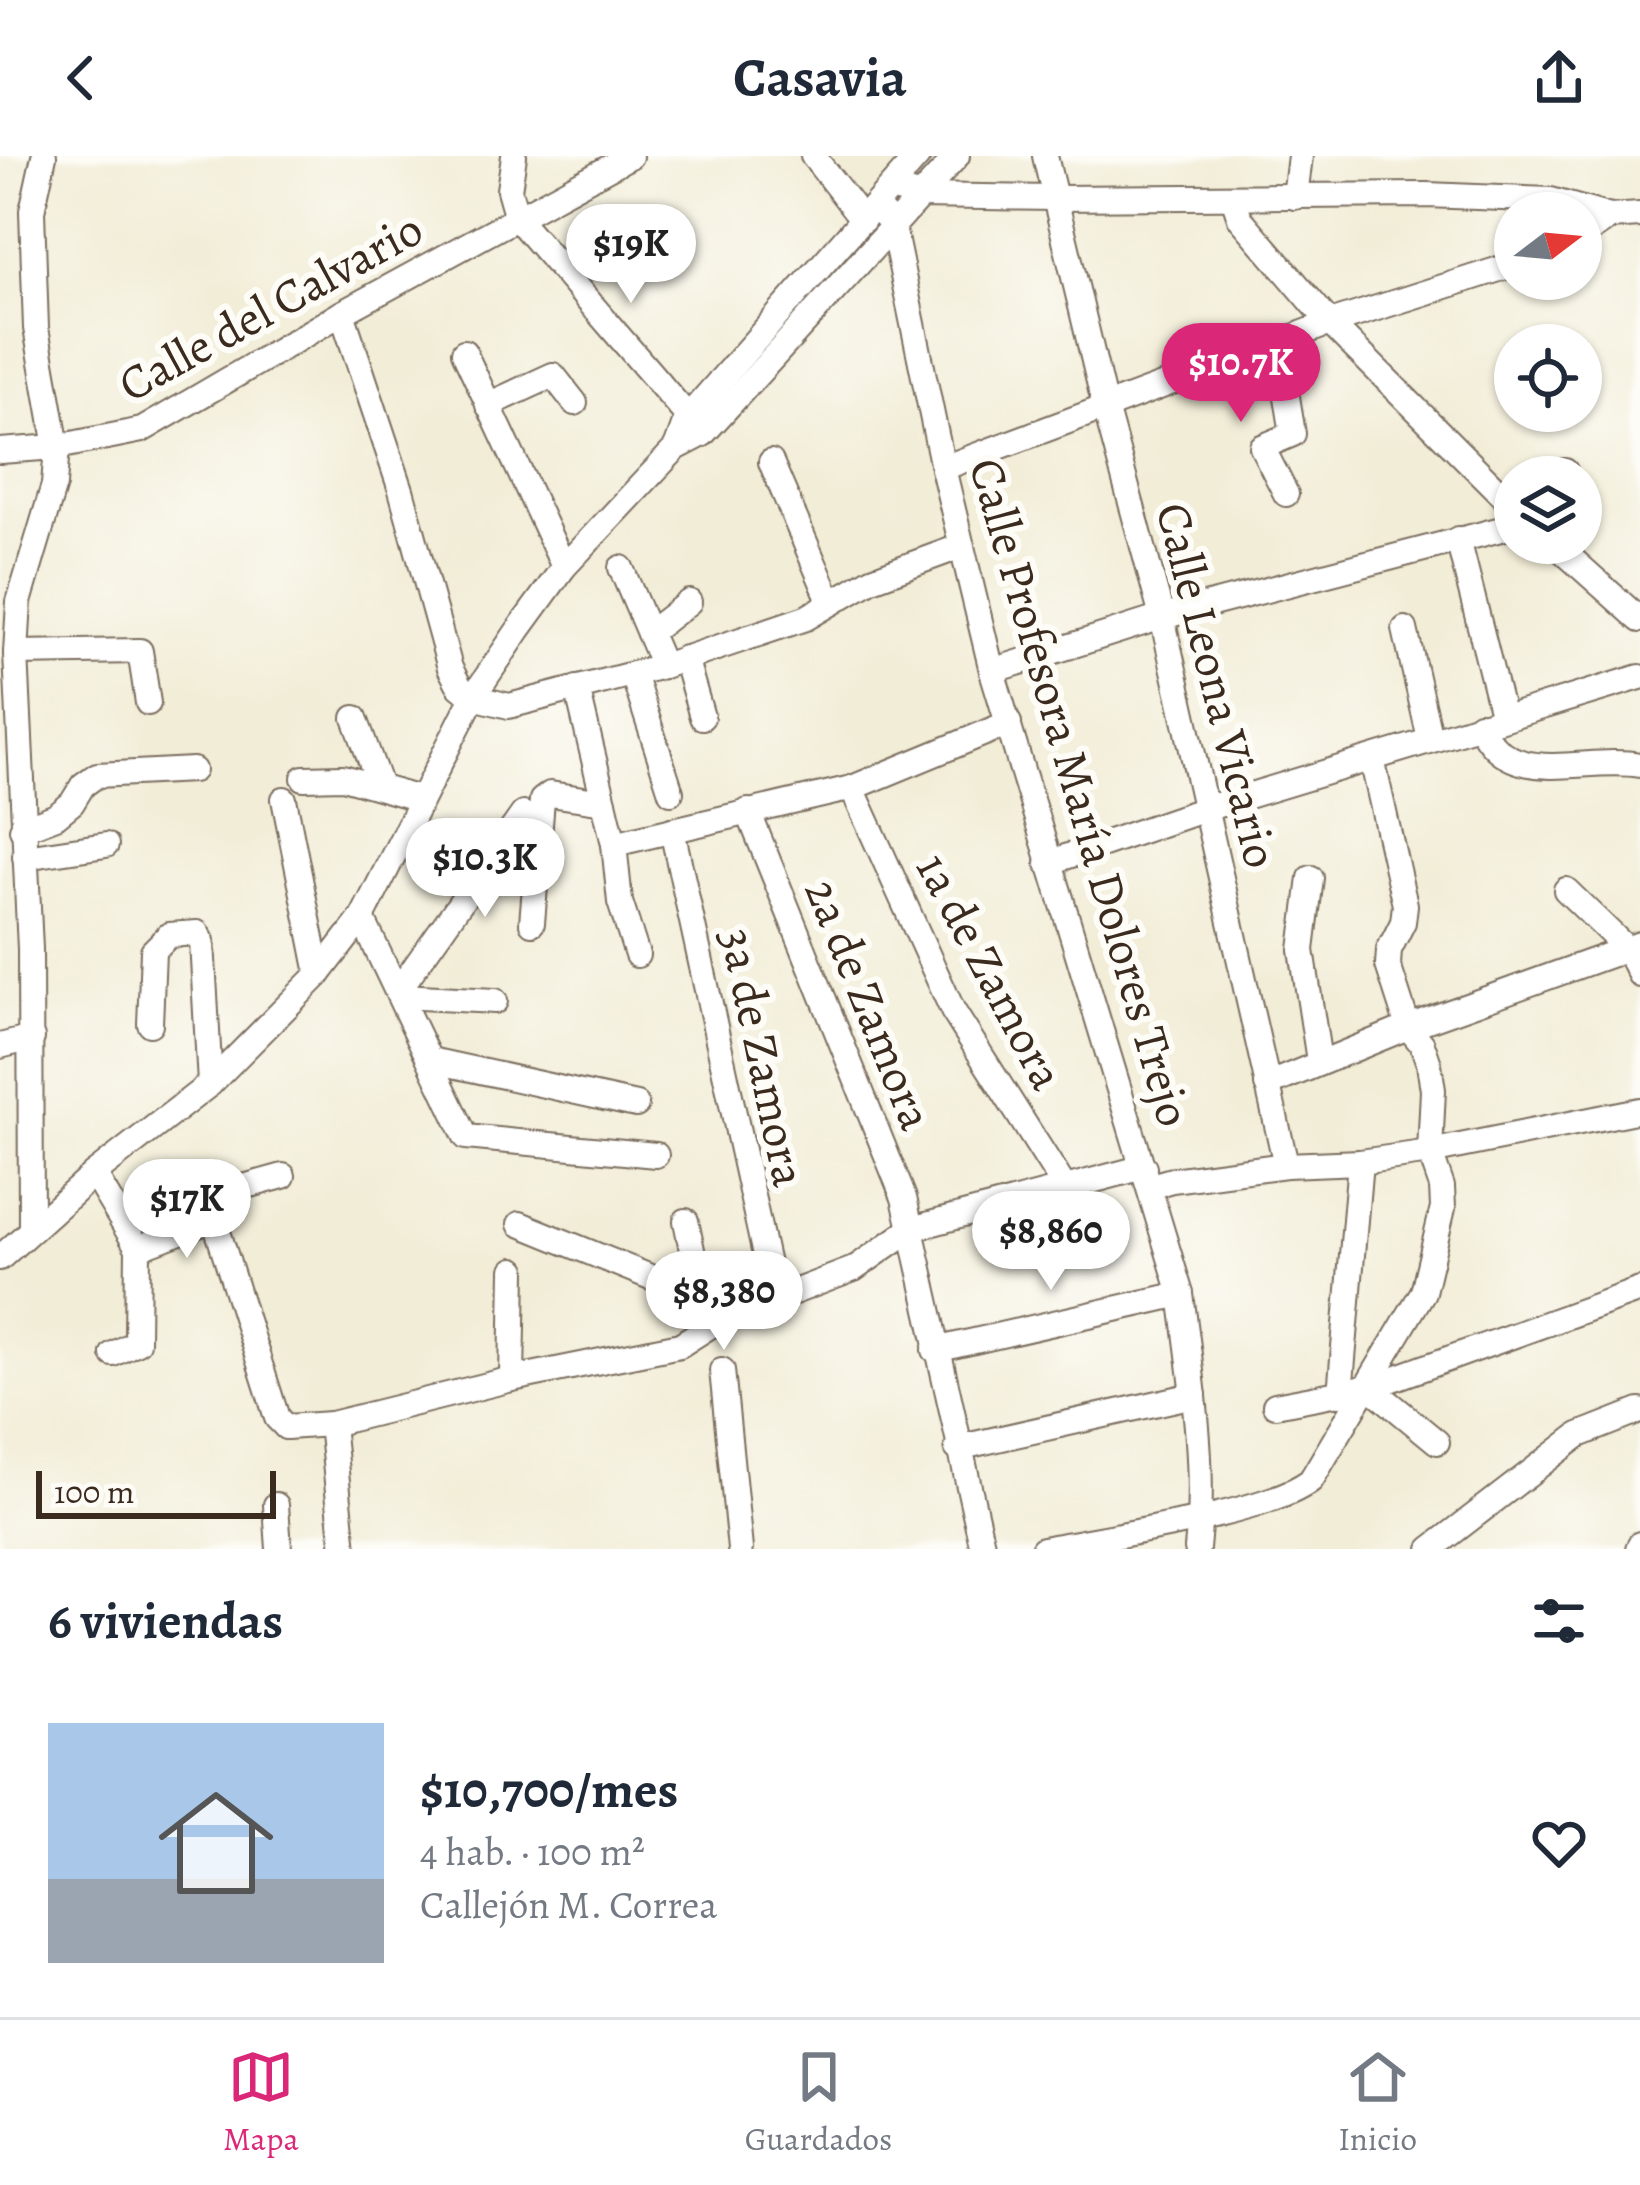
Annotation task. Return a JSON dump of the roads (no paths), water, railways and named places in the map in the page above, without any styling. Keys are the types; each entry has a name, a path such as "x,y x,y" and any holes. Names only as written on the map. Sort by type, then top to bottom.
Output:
{"street":[{"path":"32,1228 25,857 10,790 9,725 19,602 55,485 57,447 36,328 32,211 44,156"},
{"path":"514,156 508,190 517,218 695,426"},
{"name":"Calle del Calvario","path":"0,451 57,447 142,430 342,313 630,156"},
{"path":"813,156 881,210"},
{"path":"0,1258 94,1174 209,1084 319,974 362,918 473,697 564,568 676,448 881,210 918,156"},
{"path":"920,196 957,156"},
{"name":"Calle Leona Vicario","path":"1045,156 1208,808 1286,1165"},
{"path":"1295,197 1300,156"},
{"path":"881,210 920,196 1234,200 1427,195 1551,200 1610,217 1640,214"},
{"path":"1234,200 1240,218 1330,322 1494,487"},
{"name":"Calle Profesora María Dolores Trejo","path":"881,210 992,670 1181,1294 1194,1395 1201,1517 1197,1549"},
{"path":"1602,223 1610,217"},
{"path":"944,468 1330,322 1494,271"},
{"path":"342,313 401,490 450,668 473,697 509,706 674,662 806,618 872,580 962,546"},
{"path":"1278,341 1293,434 1262,447 1286,494"},
{"path":"464,352 564,568"},
{"path":"488,405 553,375 575,403"},
{"path":"771,462 831,604"},
{"path":"992,670 1162,617 1494,531"},
{"path":"1458,539 1491,721 1488,744 1508,760 1536,766 1618,761 1640,765"},
{"path":"1577,564 1640,620"},
{"path":"621,568 649,633 674,662 702,716"},
{"path":"649,633 689,602"},
{"path":"1405,629 1430,739"},
{"path":"16,653 140,651 148,703"},
{"path":"633,674 671,792"},
{"path":"1048,863 1208,808 1640,677"},
{"path":"577,688 614,844 620,902 637,956"},
{"path":"355,718 380,786"},
{"path":"614,844 852,788 1009,723"},
{"path":"1042,1549 1296,1492 1311,1480 1423,1292 1443,1208 1442,1187 1430,1152 1433,1090 1423,1044 1408,1027 1388,965 1405,905 1372,758"},
{"path":"22,829 56,816 97,775 193,770"},
{"path":"304,778 344,777 420,799"},
{"name":"1a de Zamora","path":"852,788 953,1011 1065,1188"},
{"path":"532,923 542,800 550,794 604,802"},
{"path":"284,799 319,974"},
{"name":"2a de Zamora","path":"748,812 904,1198 983,1549"},
{"path":"400,994 523,814"},
{"name":"3a de Zamora","path":"672,830 775,1301"},
{"path":"25,857 106,845"},
{"path":"1311,878 1302,950 1319,1061"},
{"path":"1566,890 1633,946 1640,975"},
{"path":"362,918 466,1137 656,1155"},
{"path":"150,1024 153,951 169,934 196,933 202,941 209,1084"},
{"path":"1267,1084 1633,946"},
{"path":"400,994 495,1001"},
{"path":"0,1046 32,1038"},
{"path":"430,1060 636,1105"},
{"path":"214,1219 282,1438 512,1379 680,1345 716,1322 854,1269 911,1229 1065,1188 1148,1177 1360,1162 1634,1117"},
{"path":"1340,1394 1360,1162"},
{"path":"94,1174 138,1248 137,1342 113,1354"},
{"path":"138,1248 214,1219 229,1190 283,1176"},
{"path":"686,1221 702,1298 716,1322"},
{"path":"520,1224 702,1298"},
{"path":"512,1379 514,1270"},
{"path":"1275,1405 1370,1387 1640,1290"},
{"path":"935,1350 1181,1294"},
{"path":"722,1370 740,1549"},
{"path":"1370,1387 1437,1442"},
{"path":"957,1448 1194,1395"},
{"path":"1431,1549 1463,1537 1579,1435 1640,1412"},
{"path":"331,1424 344,1549"},
{"path":"275,1505 279,1549"}]}
